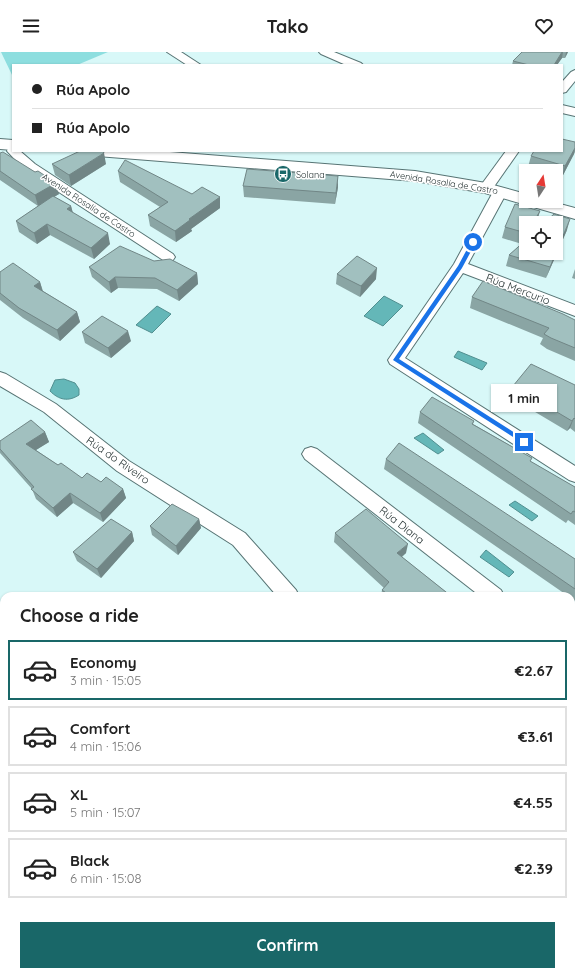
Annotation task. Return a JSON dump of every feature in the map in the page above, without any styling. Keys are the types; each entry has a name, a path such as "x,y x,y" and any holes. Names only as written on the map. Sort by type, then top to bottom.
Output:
{"street":[{"path":"173,52 193,64"},
{"path":"325,52 354,64"},
{"path":"336,52 345,61"},
{"path":"563,88 575,74"},
{"path":"563,109 575,112"},
{"name":"Avenida Rosalía de Castro","path":"15,152 30,166 168,257"},
{"name":"Avenida Rosalía de Castro","path":"110,152 380,172 415,176 493,190 519,197"},
{"path":"512,152 493,190 460,266 396,360 575,475"},
{"path":"555,208 575,214"},
{"name":"Rúa Mercurio","path":"460,266 575,311"},
{"name":"Rúa do Riveiro","path":"0,378 50,408 123,466 239,539 285,592"},
{"name":"Rúa Diana","path":"311,454 489,592"}],"shaded area":[{"path":"1,52 108,52 79,64 12,64 12,75"},
{"path":"384,296 403,306 383,326 364,316"},
{"path":"157,306 171,314 152,333 136,325"},
{"path":"458,351 487,363 482,370 454,357"},
{"path":"64,379 75,383 79,389 79,395 71,399 64,399 50,391 55,380"},
{"path":"423,433 444,450 438,454 414,438"},
{"path":"515,501 538,516 532,521 509,505"},
{"path":"486,550 514,572 509,577 480,557"}],"building":[{"path":"522,52 562,52 555,64 525,64 513,61"},
{"path":"563,139 575,142 575,148 565,166 563,164 531,156 533,152 563,152"},
{"path":"3,152 35,172 38,171 56,183 35,195 0,171 0,153"},
{"path":"78,152 104,153 69,175 52,164"},
{"path":"125,160 192,194 202,187 220,197 175,231 148,215 168,202 118,171"},
{"path":"247,169 338,176 336,193 243,186"},
{"path":"53,196 71,206 67,209 108,233 91,248 47,224 34,233 16,221"},
{"path":"515,204 519,205 519,208 529,208 540,211 537,216 519,216 519,231 505,227"},
{"path":"563,217 570,219 563,236"},
{"path":"120,246 154,261 170,259 197,273 177,290 155,278 115,277 109,282 89,267"},
{"path":"519,246 519,258 509,255"},
{"path":"357,256 377,268 361,286 337,274"},
{"path":"526,260 553,260 550,267"},
{"path":"13,263 40,282 34,286 77,312 57,330 19,308 0,293 0,272"},
{"path":"483,281 575,320 575,348 544,334 549,328 472,297"},
{"path":"102,316 128,331 108,348 82,332"},
{"path":"531,364 575,385 575,419 574,418 572,421 513,386"},
{"path":"432,397 474,421 472,424 532,458 530,461 575,487 575,512 573,511 571,514 420,412"},
{"path":"31,420 45,432 26,444 58,465 61,463 82,478 87,473 101,482 106,477 123,489 100,513 70,493 53,508 31,489 34,487 0,449 0,441"},
{"path":"399,443 575,559 575,589 386,459"},
{"path":"172,504 199,519 176,546 150,526"},
{"path":"366,509 408,544 397,553 446,592 385,592 382,590 389,582 335,533"},
{"path":"111,519 132,532 97,569 73,552"}],"place":[{"name":"Solana","path":"283,174"}],"route":[{"path":"473,242 460,266 396,360 524,442"}]}
